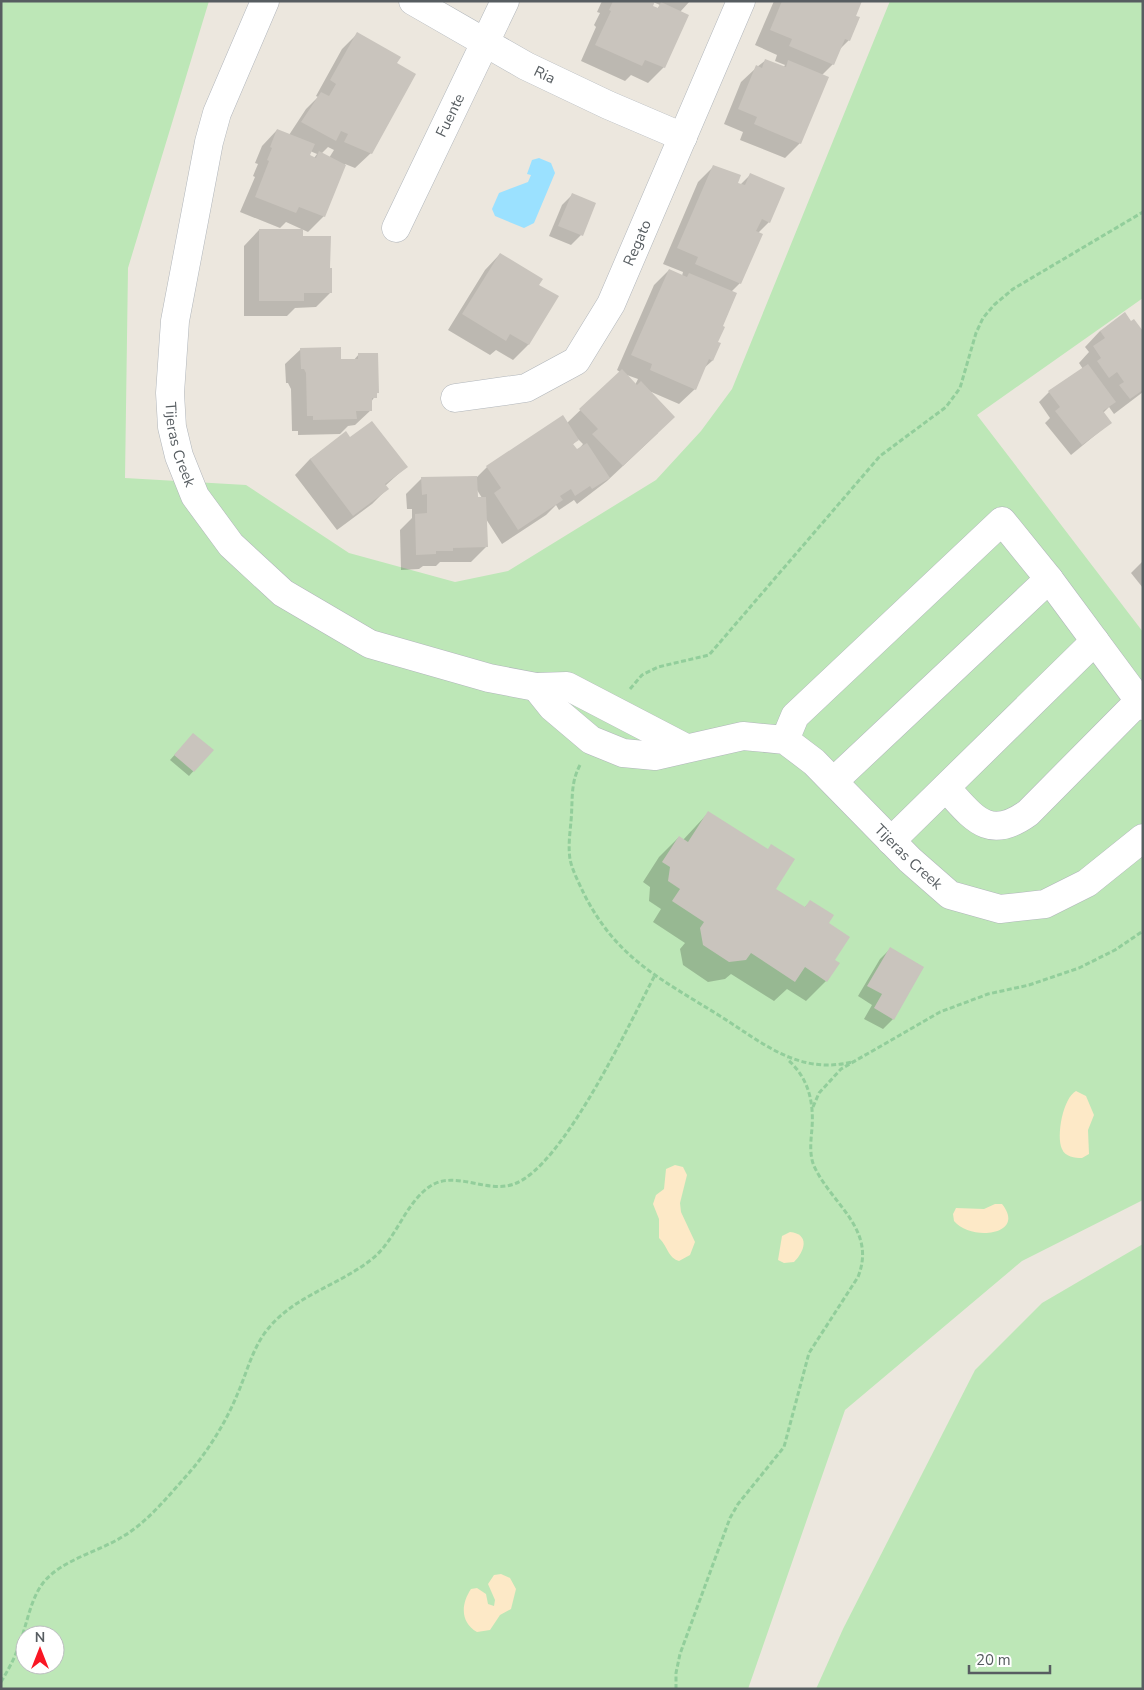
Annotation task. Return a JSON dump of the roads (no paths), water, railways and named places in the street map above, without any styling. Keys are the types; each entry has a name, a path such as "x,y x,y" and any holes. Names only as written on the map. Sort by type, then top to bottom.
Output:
{"street":[{"name":"Tijeras Creek","path":"265,1 217,113 209,142 174,321 170,393 172,427 179,456 195,496 231,545 283,593 370,644 489,678 536,686 567,686 686,748"},
{"name":"Ria","path":"412,1 526,66 608,105 683,137"},
{"name":"Fuente","path":"396,228 505,1"},
{"name":"Regato","path":"455,398 526,388 576,361 611,304 741,1"},
{"path":"536,686 552,707 591,740 623,753 655,756 743,736 785,740 795,716 1002,521 1049,579 1141,703 1028,813 1013,824 999,827 984,824 971,814 946,788"},
{"path":"834,781 1049,579"},
{"path":"891,841 1095,641"},
{"name":"Tijeras Creek","path":"785,740 834,781 891,841 950,895 1000,909 1045,904 1087,883 1143,838"}],"water":[{"path":"539,158 551,163 555,173 534,223 524,228 495,216 492,209 499,193 528,182 531,175 527,174 532,160"}]}
